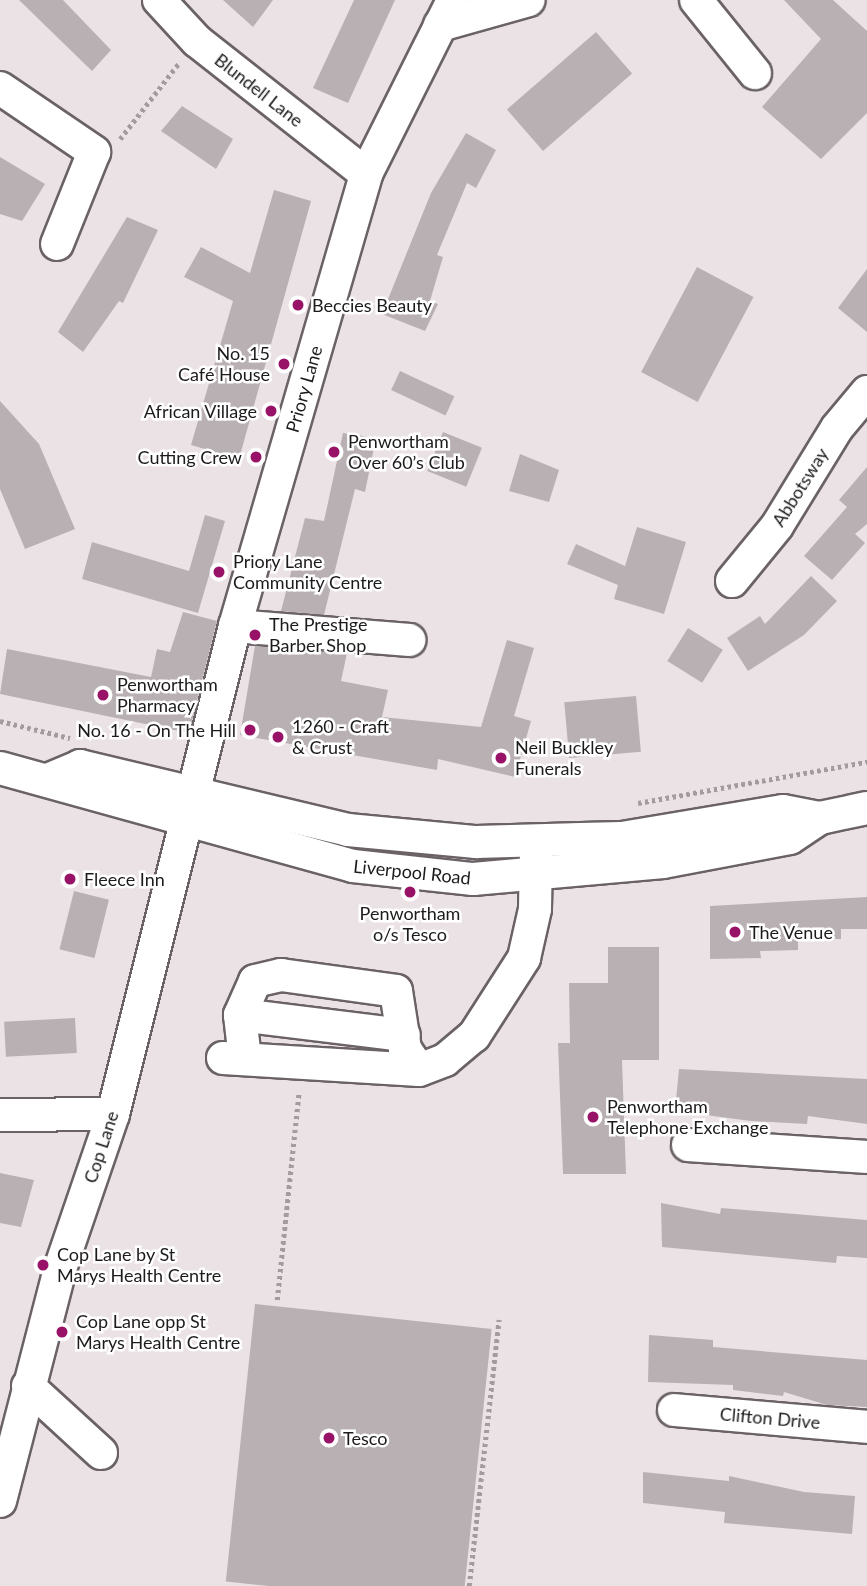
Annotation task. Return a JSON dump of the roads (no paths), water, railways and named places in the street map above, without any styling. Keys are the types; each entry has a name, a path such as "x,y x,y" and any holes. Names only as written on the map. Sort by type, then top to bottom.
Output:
{"street":[{"name":"Blundell Lane","path":"159,0 197,41 366,174"},
{"path":"446,12 529,0"},
{"path":"696,0 755,73"},
{"name":"Priory Lane","path":"190,804 235,626 366,174 446,12"},
{"path":"0,88 94,152 57,244"},
{"name":"Abbotsway","path":"732,581 777,526 837,428 867,392"},
{"path":"235,626 408,640"},
{"name":"Liverpool Road","path":"0,768 50,779 79,766 190,804 353,866 473,880 663,862 789,838 820,818 867,808"},
{"name":"Liverpool Road","path":"190,804 348,830 536,844 622,838 783,811 820,818"},
{"name":"Cop Lane","path":"0,1501 60,1269 113,1114 190,804"},
{"path":"419,1070 405,1049 396,991 281,975 255,981 240,1016 234,1058 419,1070 445,1060 474,1036 507,992 524,958 537,875 536,844"},
{"path":"240,1016 404,1035"},
{"path":"0,1115 113,1114"},
{"path":"688,1145 867,1157"},
{"path":"28,1386 101,1453"},
{"name":"Clifton Drive","path":"674,1410 867,1427"}],"place":[{"name":"Beccies Beauty","path":"298,305"},
{"name":"No. 15 Café House","path":"284,364"},
{"name":"African Village","path":"271,411"},
{"name":"Penwortham Over 60’s Club","path":"334,452"},
{"name":"Cutting Crew","path":"256,457"},
{"name":"Priory Lane Community Centre","path":"219,572"},
{"name":"The Prestige Barber Shop","path":"255,635"},
{"name":"Penwortham Pharmacy","path":"103,695"},
{"name":"No. 16 - On The Hill","path":"250,730"},
{"name":"1260 - Craft & Crust","path":"278,737"},
{"name":"Neil Buckley Funerals","path":"501,758"},
{"name":"Fleece Inn","path":"70,879"},
{"name":"Penwortham o/s Tesco","path":"410,892"},
{"name":"The Venue","path":"735,932"},
{"name":"Penwortham Telephone Exchange","path":"593,1117"},
{"name":"Cop Lane by St Marys Health Centre","path":"43,1265"},
{"name":"Cop Lane opp St Marys Health Centre","path":"62,1332"},
{"name":"Tesco","path":"329,1438"}]}
